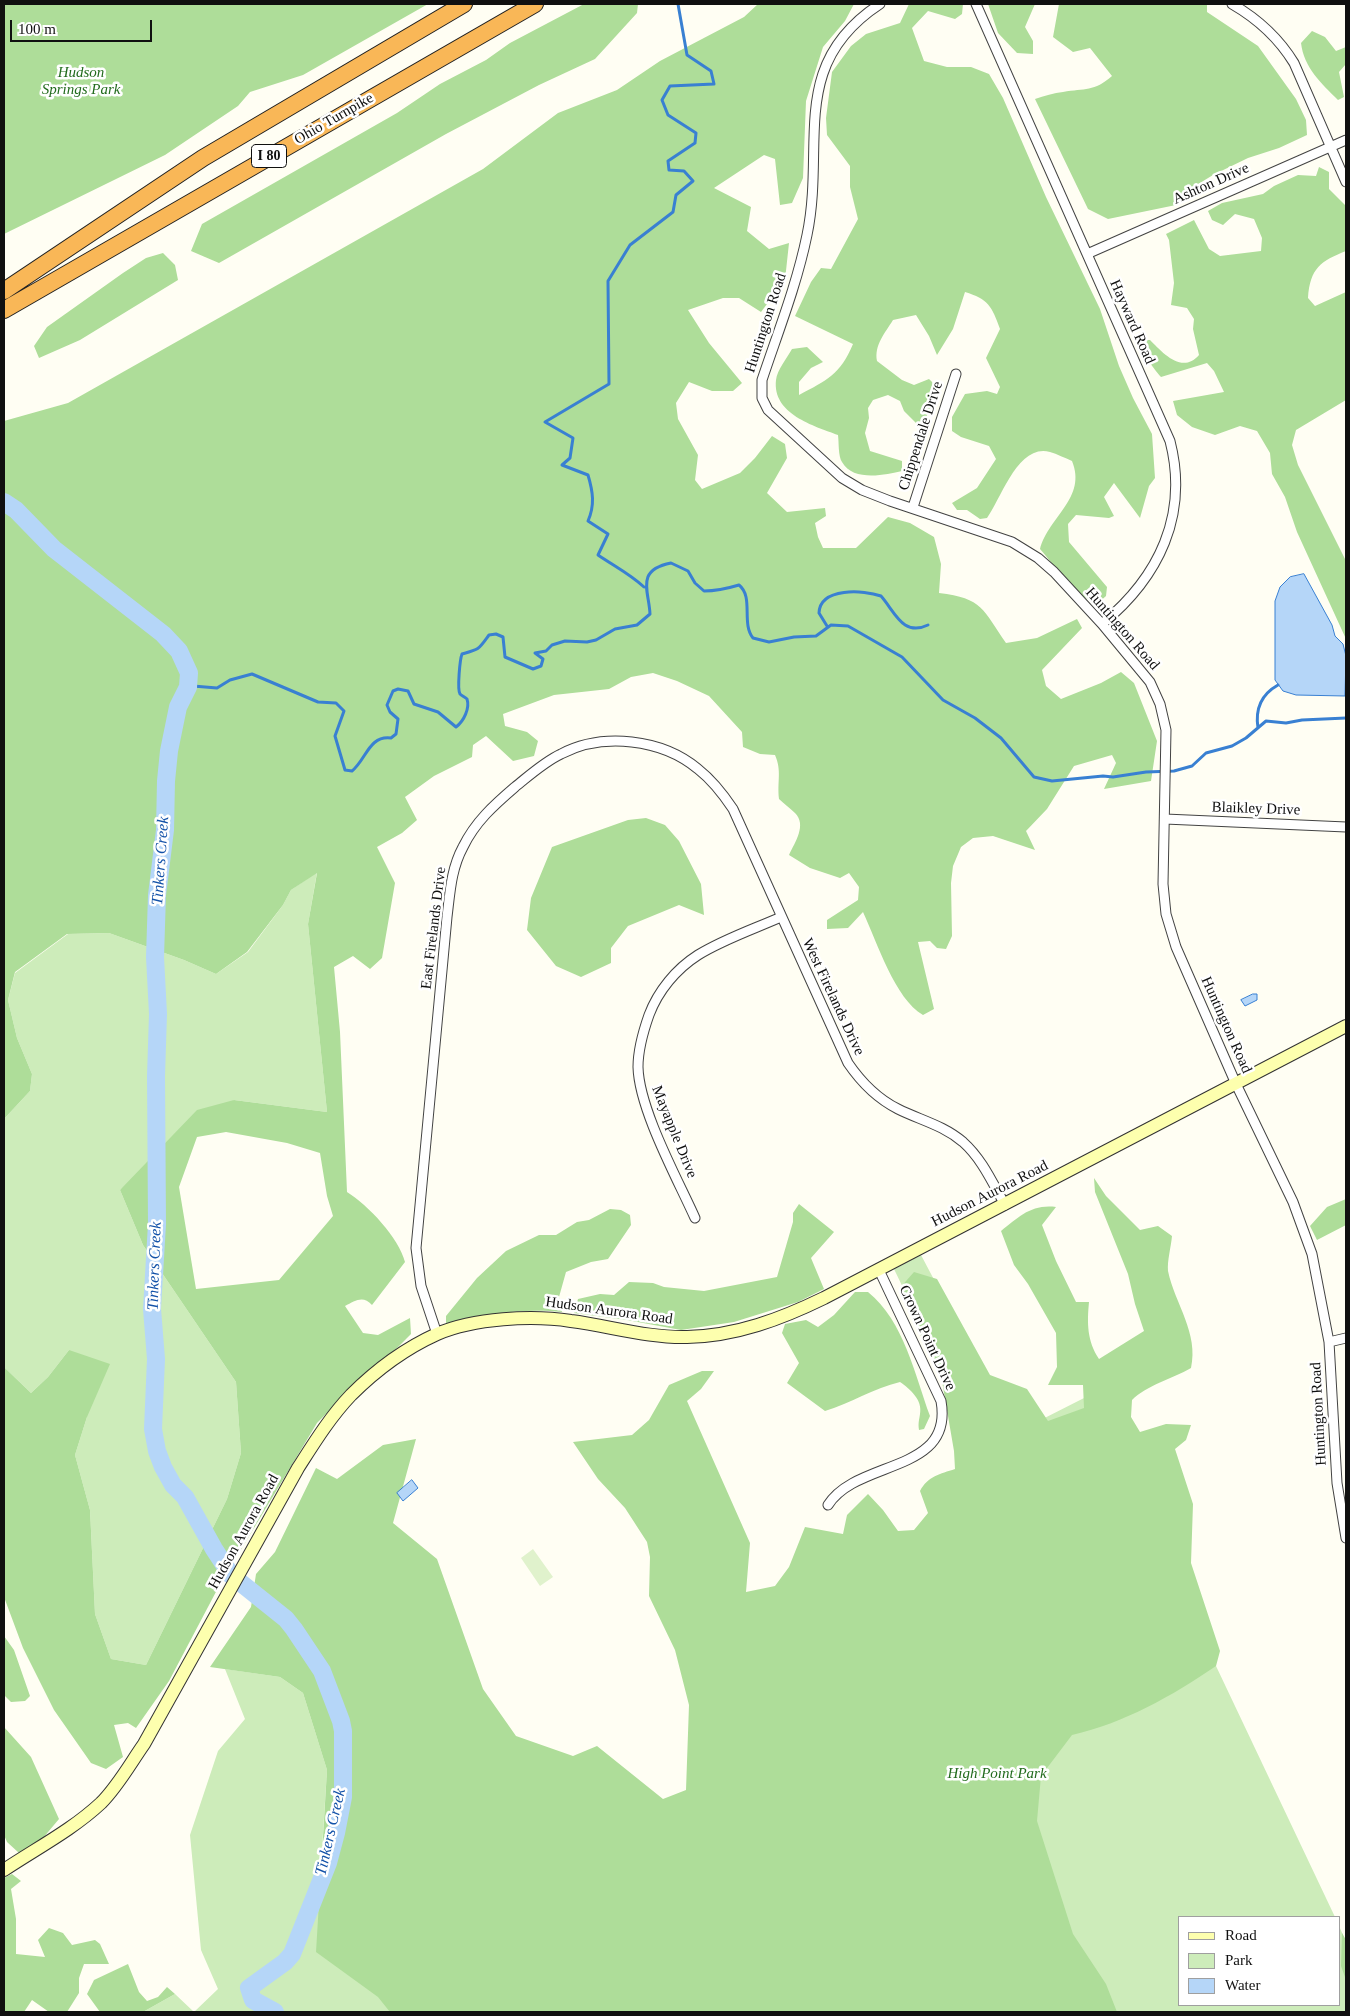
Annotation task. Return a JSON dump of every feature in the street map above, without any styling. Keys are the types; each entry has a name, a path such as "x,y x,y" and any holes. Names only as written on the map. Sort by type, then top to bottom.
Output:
{"highway":[{"name":"I 80","path":"4,291 203,158 464,4"},
{"name":"Ohio Turnpike","path":"4,310 535,4"}],"street":[{"name":"Huntington Road","path":"880,4 865,14 840,40 832,53 820,82 814,109 813,198 807,235 760,390 764,403 774,416 842,478 862,490 990,533 1023,548 1054,572 1142,670 1160,704 1166,730 1163,884 1166,914 1176,947 1236,1084 1279,1169 1304,1228 1320,1285 1328,1342 1337,1483 1346,1538"},
{"name":"Hayward Road","path":"976,4 1170,441 1177,481 1173,520 1156,562 1118,610 1102,624"},
{"path":"1232,4 1268,29 1286,49 1294,63 1346,182"},
{"name":"Ashton Drive","path":"1087,254 1346,140"},
{"name":"Chippendale Drive","path":"912,507 956,374"},
{"name":"East Firelands Drive","path":"437,1334 422,1290 416,1248 451,882 456,863 469,835 482,817 541,766 578,747 609,742 629,742 656,747 681,757 699,769 719,788 741,827"},
{"name":"Blaikley Drive","path":"1165,819 1346,827"},
{"name":"West Firelands Drive","path":"741,827 839,1048 854,1073 867,1087 890,1105 935,1124 964,1143 985,1168 1005,1205"},
{"name":"Mayapple Drive","path":"695,1218 644,1100 638,1068 643,1030 657,997 686,964 714,947 781,916"},
{"name":"Hudson Aurora Road","path":"4,1870 56,1837 101,1802 115,1787 144,1744 298,1468 338,1411 363,1384 390,1362 437,1334 490,1321 537,1318 570,1320 659,1336 687,1337 717,1335 771,1321 819,1301 880,1270 1346,1026"},
{"name":"Crown Point Drive","path":"828,1505 840,1490 924,1451 936,1440 942,1424 941,1401 880,1270"},
{"path":"1328,1342 1346,1338"}],"green space":[{"name":"Hudson Springs Park","path":"4,4 428,4 303,75 250,92 238,106 165,155 4,234"},
{"path":"584,4 638,4 637,13 595,59 539,85 446,134 219,263 191,251 202,224 397,113 440,84 486,60 510,43"},
{"path":"758,4 854,4 845,21 823,47 806,101 803,178 792,203 780,205 775,159 764,155 714,188 751,207 747,231 769,249 789,243 785,280 761,312 739,298 723,298 688,310 709,343 742,383 733,391 712,391 689,382 676,403 678,419 698,455 695,480 702,489 740,473 755,458 772,436 785,444 787,458 767,493 787,512 825,508 826,516 815,523 823,548 856,548 888,517 910,523 934,537 941,564 939,593 954,595 973,602 986,614 1006,643 1037,638 1077,619 1082,628 1042,670 1046,686 1061,699 1101,683 1121,672 1134,683 1157,741 1151,781 1104,789 1116,763 1112,755 1074,766 1047,809 1026,831 1035,850 993,836 973,838 961,847 953,866 951,883 952,936 946,949 937,948 930,941 918,942 934,1009 923,1015 913,1007 895,983 863,912 848,928 827,929 827,920 858,900 859,887 849,873 840,878 810,868 789,855 799,834 800,823 795,813 779,799 779,771 775,755 760,754 743,747 742,732 709,696 677,681 653,673 631,677 609,689 554,695 503,714 505,726 527,732 538,741 534,756 513,761 486,736 473,745 472,757 434,776 405,797 417,820 402,833 377,847 395,883 382,958 370,969 353,956 334,967 340,1032 347,1192 364,1205 382,1223 402,1253 405,1262 372,1305 362,1300 345,1306 363,1333 378,1335 410,1318 411,1334 317,1423 218,1588 169,1681 136,1728 128,1723 114,1725 123,1757 106,1769 91,1763 54,1710 23,1648 4,1597 4,1367 31,1393 48,1377 69,1350 110,1364 87,1417 75,1455 90,1510 95,1614 111,1659 146,1665 227,1499 241,1453 236,1382 143,1245 120,1190 197,1110 234,1100 327,1112 308,924 317,873 291,890 283,905 247,952 216,974 184,960 109,933 67,934 15,972 8,1000 17,1038 32,1074 30,1091 4,1119 4,421 68,403 483,169 558,113 617,90 660,61 744,17","holes":["226,1132 287,1143 320,1153 327,1196 333,1216 279,1280 196,1289 179,1187 197,1137"]},
{"path":"909,4 963,4 962,14 955,19 928,11 912,28 924,61 947,67 971,67 989,74 1003,98 1046,197 1100,309 1119,366 1152,434 1155,478 1149,486 1140,518 1114,483 1104,497 1114,516 1109,518 1076,515 1068,524 1069,542 1107,587 1106,596 1098,603 1081,595 1059,573 1040,549 1075,486 1072,461 1050,452 1039,451 1029,456 1012,474 987,518 980,519 967,510 957,510 952,503 977,488 996,459 989,446 961,437 952,431 952,417 965,394 987,391 997,394 1000,387 986,358 1000,329 994,314 984,301 965,292 953,329 937,355 929,336 916,315 893,320 881,339 876,355 877,361 902,380 914,385 929,379 936,391 935,403 932,409 918,425 904,411 900,401 888,395 873,400 868,408 869,418 865,433 870,451 902,461 902,471 870,476 861,475 847,468 840,456 838,435 796,417 781,402 777,392 777,376 792,349 807,347 823,362 811,368 799,382 799,395 832,376 843,363 853,344 795,316 811,282 821,268 831,269 858,219 850,187 850,166 827,135 826,118 832,72 851,46 866,34 900,23"},
{"path":"988,4 1035,4 1025,27 1033,41 1033,54 1017,53 998,33"},
{"path":"1059,4 1207,4 1207,12 1258,46 1296,99 1306,120 1307,135 1279,148 1248,158 1213,175 1195,186 1176,205 1108,219 1088,209 1035,99 1056,93 1094,87 1112,76 1090,48 1073,52 1053,37"},
{"path":"1312,31 1325,37 1336,51 1346,47 1346,64 1339,72 1344,97 1338,100 1314,74 1306,60 1301,43"},
{"path":"1319,167 1329,172 1329,189 1346,206 1346,251 1330,258 1318,267 1311,279 1308,298 1315,306 1346,292 1346,400 1296,430 1292,445 1298,465 1346,561 1346,639 1297,532 1285,497 1272,474 1270,453 1257,431 1240,426 1215,435 1192,427 1177,415 1173,401 1224,392 1214,371 1207,363 1161,377 1145,355 1141,340 1150,340 1166,355 1179,362 1193,361 1199,355 1193,329 1194,319 1187,308 1171,305 1174,283 1169,240 1166,234 1194,220 1209,249 1220,256 1261,251 1262,238 1254,219 1235,214 1223,225 1212,220 1208,211 1222,203 1263,194 1274,186 1298,175 1316,176"},
{"path":"163,253 175,265 178,280 80,340 39,358 34,346 47,327 146,258"},
{"path":"646,818 665,825 679,841 701,884 704,915 679,905 628,926 611,948 611,963 581,977 556,966 527,930 531,898 552,847 628,820"},
{"path":"317,872 308,924 327,1112 234,1100 120,1190 143,1245 236,1382 241,1453 227,1499 146,1665 111,1659 95,1614 90,1510 75,1455 87,1417 69,1350 48,1377 31,1393 4,1367 4,1119 30,1091 32,1074 17,1038 8,1000 15,973 68,934 109,933 184,960 216,974 248,952 283,905 291,890"},
{"path":"1094,1178 1106,1196 1140,1230 1158,1226 1172,1236 1168,1271 1192,1343 1191,1368 1152,1386 1138,1395 1132,1400 1131,1417 1140,1432 1166,1424 1191,1425 1186,1440 1175,1449 1193,1504 1191,1563 1220,1651 1216,1666 1165,1698 1129,1716 1072,1735 1041,1776 1037,1821 1073,1934 1106,1984 1117,2012 390,2012 378,1997 316,1952 327,1770 303,1693 280,1677 210,1667 251,1607 256,1574 275,1552 316,1468 337,1479 383,1445 416,1439 393,1523 437,1559 483,1689 516,1736 573,1756 597,1746 663,1799 686,1790 689,1705 675,1650 649,1596 650,1557 647,1542 625,1508 598,1479 573,1442 632,1435 649,1420 669,1385 702,1371 714,1371 701,1389 687,1401 750,1543 746,1592 775,1586 789,1567 805,1527 843,1534 847,1515 868,1494 883,1510 898,1531 914,1530 928,1513 920,1491 931,1479 939,1474 955,1469 954,1451 942,1381 899,1289 914,1272 937,1279 990,1375 1027,1389 1048,1421 1084,1408 1083,1385 1048,1385 1057,1367 1056,1333 1028,1284 1014,1265 1001,1231 1020,1216 1032,1210 1056,1207 1042,1225 1056,1261 1076,1302 1089,1302 1090,1339 1099,1359 1144,1331 1128,1274 1095,1192"},
{"path":"1346,1199 1346,1225 1317,1240 1310,1226 1327,1207"},
{"path":"799,1204 834,1232 811,1258 824,1289 798,1302 734,1322 681,1330 574,1313 578,1299 600,1294 614,1295 629,1282 653,1283 664,1287 704,1291 777,1277 793,1222 793,1213"},
{"path":"610,1209 621,1210 630,1215 631,1225 608,1259 591,1262 566,1272 559,1297 562,1312 519,1311 473,1318 446,1326 446,1316 477,1278 506,1251 539,1235 556,1235 577,1222 589,1220"},
{"name":"High Point Park","path":"921,1255 1015,1433 1088,1396 1335,1916 1178,1916 1178,2006 1340,2006 1340,1928 1346,1942 1346,2012 852,2012 1010,1510 894,1269"},
{"path":"855,1292 868,1292 891,1318 899,1333 913,1366 930,1416 924,1429 919,1430 920,1404 918,1400 900,1382 825,1411 787,1383 799,1363 782,1333 785,1324 806,1320 818,1327 834,1315"},
{"path":"533,1549 553,1577 540,1586 521,1558"},
{"path":"4,1636 14,1650 30,1696 25,1701 11,1702 4,1695"},
{"path":"225,1669 280,1677 303,1693 327,1770 321,1864 436,2012 194,2012 218,1989 201,1950 190,1835 218,1751 245,1719"},
{"path":"4,1727 31,1757 59,1819 43,1838 19,1853 7,1842 4,1835"},
{"path":"12,1874 21,1881 11,1889 16,1919 16,1954 45,1957 38,1940 49,1928 63,1933 72,1945 95,1940 100,1944 109,1964 84,1964 79,1978 79,1993 67,2012 49,2012 32,2000 24,2012 4,2012 4,1878"},
{"path":"1342,1933 1346,1940 1346,1980 1341,1966"},
{"path":"128,1964 139,1992 147,2001 158,1997 167,1987 175,1994 143,2012 100,2012 87,1994 94,1980"},
{"path":"175,1994 194,2012 143,2012"}],"water":[{"path":"1304,574 1332,625 1335,636 1343,644 1346,656 1345,696 1296,695 1283,691 1275,680 1275,601 1280,587 1290,577"},
{"path":"1257,994 1257,1000 1245,1006 1241,1000"},
{"path":"412,1480 418,1488 403,1501 397,1493"}],"waterway":[{"path":"644,587 628,574 598,555 608,534 588,521 592,509 591,487 588,475 562,465 570,458 573,438 545,422 609,384 608,281 630,245 673,212 676,195 693,181 684,171 669,170 668,161 695,143 696,133 668,115 662,100 670,86 714,84 711,71 687,55 678,4"},
{"name":"Tinkers Creek","path":"4,502 16,510 54,549 163,634 179,651 189,673 188,687 178,707 169,751 165,830 157,895 155,957 158,1014 156,1076 157,1224 152,1309 156,1359 153,1429 157,1451 163,1467 173,1485 185,1497 231,1575 286,1619 322,1671 343,1731 343,1797 328,1863 292,1954 285,1962 249,1988 253,2000 275,2012"},
{"path":"193,686 217,688 230,680 252,674 318,702 336,703 344,711 335,736 345,770 352,771 373,744 378,740 391,738 396,734 398,719 390,712 387,705 393,691 398,689 408,691 414,704 438,712 456,727 464,718 468,706 467,699 459,691 462,654 478,648 489,635 496,634 503,637 505,657 533,669 541,666 543,659 535,653 546,651 552,645 565,641 587,642 596,640 615,629 637,625 650,614 647,590 648,576 660,566 671,563 688,571 695,583 704,591 739,585 746,596 748,625 753,638 769,642 794,637 816,636 831,625 848,626 902,657 943,700 975,718 1001,738 1034,777 1052,781 1174,771 1192,766 1206,753 1232,746 1246,738 1266,721 1286,723 1302,720 1346,718"},
{"path":"827,626 819,613 821,605 835,595 854,592 881,596 900,621 912,628 928,625"},
{"path":"1258,728 1257,721 1261,703 1268,693 1278,685"}]}
